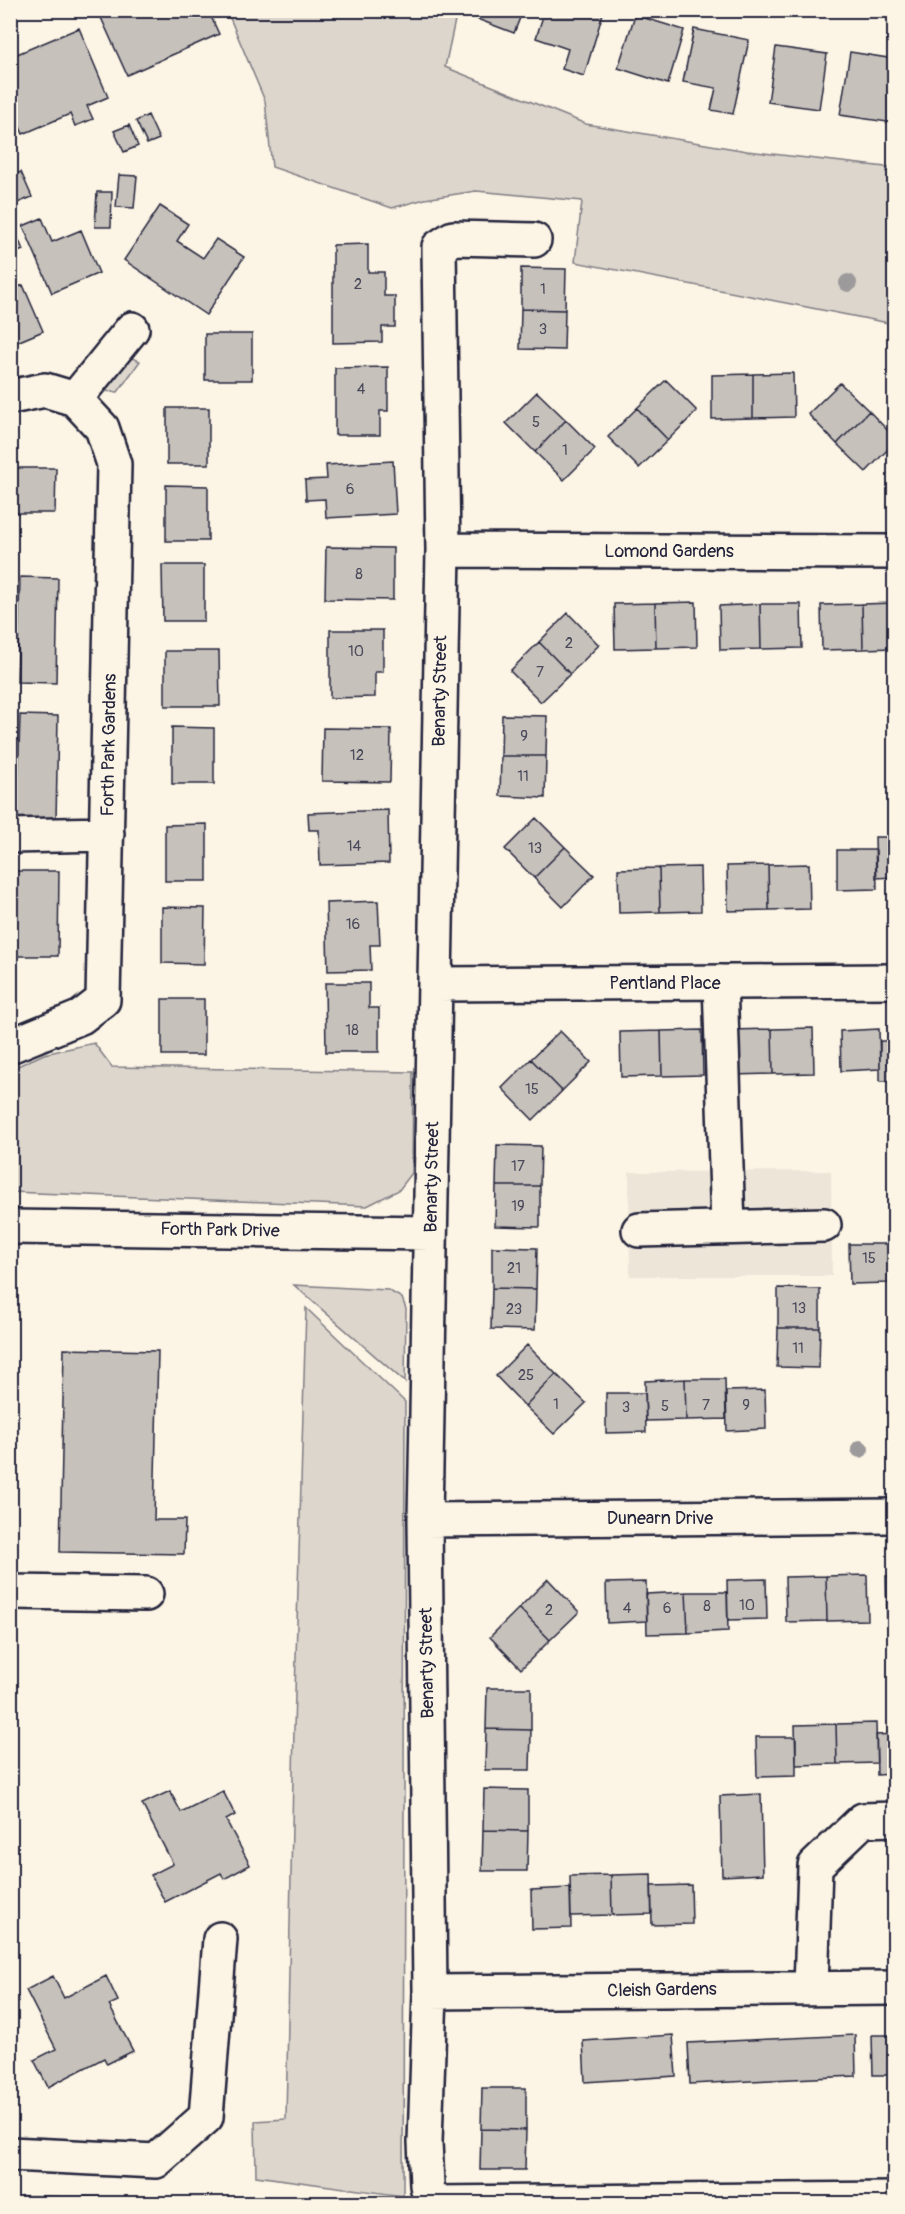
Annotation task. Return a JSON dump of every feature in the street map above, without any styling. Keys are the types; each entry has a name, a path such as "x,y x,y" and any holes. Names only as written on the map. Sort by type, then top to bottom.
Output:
{"street":[{"name":"Benarty Street","path":"431,2203 427,2185 425,2142 429,1992 425,1520 442,550 439,247 453,238 534,240"},
{"path":"10,397 45,390 75,399 132,329"},
{"name":"Forth Park Gardens","path":"10,1046 81,1017 103,1000 114,464 102,428 75,399"},
{"name":"Lomond Gardens","path":"442,550 894,552"},
{"path":"10,836 107,834"},
{"name":"Pentland Place","path":"435,984 894,981"},
{"path":"720,982 728,1227"},
{"path":"639,1230 824,1225"},
{"name":"Forth Park Drive","path":"10,1227 430,1233"},
{"name":"Dunearn Drive","path":"425,1520 894,1516"},
{"path":"10,1592 146,1594"},
{"path":"811,1988 815,1866 863,1820 894,1819"},
{"path":"10,2154 156,2161 206,2117 220,1939"},
{"name":"Cleish Gardens","path":"429,1992 894,1988"},
{"path":"431,2203 894,2199"}],"shaded area":[{"path":"227,11 457,11 445,67 586,124 747,151 894,168 894,324 575,262 582,201 476,191 425,199 392,208 272,167 265,101"},
{"path":"127,356 140,361 118,392 101,391"},
{"path":"94,1043 112,1067 413,1072 412,1173 399,1190 367,1206 11,1192 11,1069 44,1054"},
{"path":"831,1171 832,1276 630,1276 629,1172"},
{"path":"294,1285 388,1290 402,1298 406,1309 405,1382"},
{"path":"306,1308 405,1402 403,2196 256,2176 255,2121 286,2119"}],"building":[{"path":"208,10 219,34 127,75 98,11"},
{"path":"465,10 523,10 514,33 464,14"},
{"path":"545,10 604,10 584,76 562,69 568,49 536,38"},
{"path":"635,15 684,30 668,84 618,68"},
{"path":"79,28 108,97 87,106 93,119 75,126 70,114 23,134 10,105 10,57"},
{"path":"694,29 749,40 733,114 711,110 716,88 683,82"},
{"path":"776,47 827,54 819,109 768,102"},
{"path":"850,52 894,59 894,123 840,115"},
{"path":"148,115 159,139 147,144 136,121"},
{"path":"129,125 138,146 124,152 114,131"},
{"path":"21,172 32,197 10,206 10,176"},
{"path":"119,175 137,176 134,208 116,207"},
{"path":"97,192 112,192 111,227 95,227"},
{"path":"160,206 188,224 177,241 203,258 216,239 244,257 206,315 124,260"},
{"path":"42,218 52,242 81,230 99,273 52,293 23,226"},
{"path":"13,226 23,250 10,255 10,228"},
{"path":"368,244 368,272 384,272 384,296 395,296 395,327 382,327 382,342 333,343 333,245"},
{"path":"521,268 566,269 565,310 521,309"},
{"path":"10,280 14,289 23,285 43,331 10,345"},
{"path":"521,309 565,310 564,350 520,349"},
{"path":"205,334 252,334 252,380 205,380"},
{"path":"388,367 388,411 380,411 380,435 335,435 335,368"},
{"path":"793,373 794,417 753,418 753,374"},
{"path":"753,374 753,418 712,419 712,375"},
{"path":"666,380 697,411 668,440 637,408"},
{"path":"840,383 869,411 837,444 808,414"},
{"path":"537,392 566,420 535,452 506,423"},
{"path":"167,408 209,408 209,464 167,464"},
{"path":"637,408 668,440 639,468 608,437"},
{"path":"869,411 894,437 894,443 866,472 837,444"},
{"path":"566,420 595,449 564,480 535,452"},
{"path":"393,461 396,514 326,518 325,499 306,500 305,480 327,479 326,465"},
{"path":"10,468 56,468 55,513 10,513"},
{"path":"166,485 208,486 208,541 166,541"},
{"path":"326,547 393,548 393,600 325,599"},
{"path":"162,565 204,565 204,621 163,621"},
{"path":"20,577 58,578 56,683 17,682"},
{"path":"696,602 697,647 656,648 655,603"},
{"path":"655,603 656,648 615,649 614,604"},
{"path":"894,603 894,648 863,649 862,604"},
{"path":"760,604 801,604 802,648 761,649"},
{"path":"760,604 761,649 720,650 719,606"},
{"path":"862,604 863,649 822,650 821,605"},
{"path":"568,613 599,645 570,674 539,642"},
{"path":"330,630 383,630 383,672 375,672 375,697 330,698"},
{"path":"539,642 570,674 541,702 510,671"},
{"path":"165,651 219,651 220,706 165,706"},
{"path":"20,715 58,716 56,821 17,820"},
{"path":"502,715 547,716 546,756 501,756"},
{"path":"172,727 214,728 214,784 172,784"},
{"path":"323,728 391,729 390,782 322,781"},
{"path":"501,756 546,756 545,798 500,796"},
{"path":"388,810 389,863 320,865 319,830 309,830 308,813"},
{"path":"536,818 565,847 534,878 505,849"},
{"path":"207,824 207,881 165,881 165,825"},
{"path":"875,837 894,837 894,877 876,878"},
{"path":"565,847 594,875 563,907 534,878"},
{"path":"837,850 876,850 877,889 837,890"},
{"path":"809,864 810,909 769,910 768,865"},
{"path":"768,865 769,910 728,911 727,866"},
{"path":"700,867 701,911 660,912 659,868"},
{"path":"659,868 660,912 619,913 618,869"},
{"path":"14,871 59,871 58,956 13,956"},
{"path":"378,901 380,945 370,945 371,970 328,971 326,903"},
{"path":"162,907 205,908 204,964 162,963"},
{"path":"325,983 369,983 369,1008 379,1008 379,1052 326,1052"},
{"path":"162,999 204,999 204,1055 162,1055"},
{"path":"813,1028 814,1073 773,1074 772,1029"},
{"path":"772,1029 773,1074 732,1075 731,1030"},
{"path":"879,1029 880,1069 841,1071 840,1031"},
{"path":"702,1030 703,1075 662,1076 661,1031"},
{"path":"560,1031 591,1062 562,1091 531,1059"},
{"path":"661,1031 662,1076 621,1077 620,1032"},
{"path":"880,1041 894,1041 894,1081 880,1081"},
{"path":"531,1059 562,1091 533,1120 502,1088"},
{"path":"497,1145 541,1146 540,1186 496,1186"},
{"path":"496,1186 540,1186 540,1227 495,1226"},
{"path":"894,1231 894,1271 889,1271 888,1232"},
{"path":"849,1244 888,1244 889,1283 850,1284"},
{"path":"492,1247 537,1248 536,1289 492,1288"},
{"path":"492,1288 536,1289 535,1330 491,1329"},
{"path":"778,1288 820,1289 820,1328 778,1328"},
{"path":"778,1328 820,1328 819,1368 777,1367"},
{"path":"527,1345 556,1374 525,1406 496,1376"},
{"path":"64,1349 158,1351 154,1520 185,1520 184,1554 60,1552"},
{"path":"556,1374 586,1403 554,1434 525,1406"},
{"path":"685,1379 725,1379 726,1419 686,1420"},
{"path":"685,1379 686,1420 646,1421 645,1381"},
{"path":"765,1390 766,1429 727,1431 726,1391"},
{"path":"606,1393 645,1393 646,1432 606,1433"},
{"path":"867,1575 868,1620 827,1621 826,1576"},
{"path":"826,1576 827,1621 786,1622 785,1577"},
{"path":"886,1576 894,1576 894,1621 887,1621"},
{"path":"548,1579 579,1612 550,1640 519,1608"},
{"path":"766,1579 767,1619 728,1620 727,1580"},
{"path":"646,1582 647,1621 607,1623 606,1583"},
{"path":"686,1592 727,1592 728,1631 688,1633"},
{"path":"686,1592 688,1633 647,1634 646,1594"},
{"path":"519,1608 550,1640 521,1669 490,1637"},
{"path":"487,1688 531,1688 531,1730 486,1729"},
{"path":"876,1723 877,1763 837,1764 836,1724"},
{"path":"836,1724 837,1764 796,1765 795,1725"},
{"path":"486,1729 531,1730 530,1770 485,1770"},
{"path":"894,1734 894,1774 877,1775 876,1735"},
{"path":"756,1737 796,1737 796,1776 757,1777"},
{"path":"484,1789 528,1790 528,1831 483,1830"},
{"path":"170,1791 181,1812 223,1791 235,1815 226,1820 250,1865 224,1879 221,1873 165,1902 151,1875 173,1864 142,1804"},
{"path":"761,1794 763,1874 722,1876 720,1796"},
{"path":"483,1830 528,1831 527,1871 482,1871"},
{"path":"651,1874 652,1914 612,1915 611,1875"},
{"path":"611,1875 612,1915 571,1916 570,1876"},
{"path":"691,1885 692,1924 652,1925 651,1886"},
{"path":"570,1888 571,1928 532,1929 531,1890"},
{"path":"53,1976 64,1998 106,1976 118,2001 109,2005 133,2051 107,2064 104,2058 48,2087 34,2060 56,2049 26,1990"},
{"path":"673,2035 676,2076 585,2082 583,2041"},
{"path":"855,2035 856,2076 690,2084 688,2043"},
{"path":"872,2035 894,2035 894,2075 873,2075"},
{"path":"482,2088 526,2088 526,2130 481,2129"},
{"path":"481,2129 526,2130 525,2170 480,2170"},
{"path":"22,2196 241,2200 241,2204 22,2204"}]}
